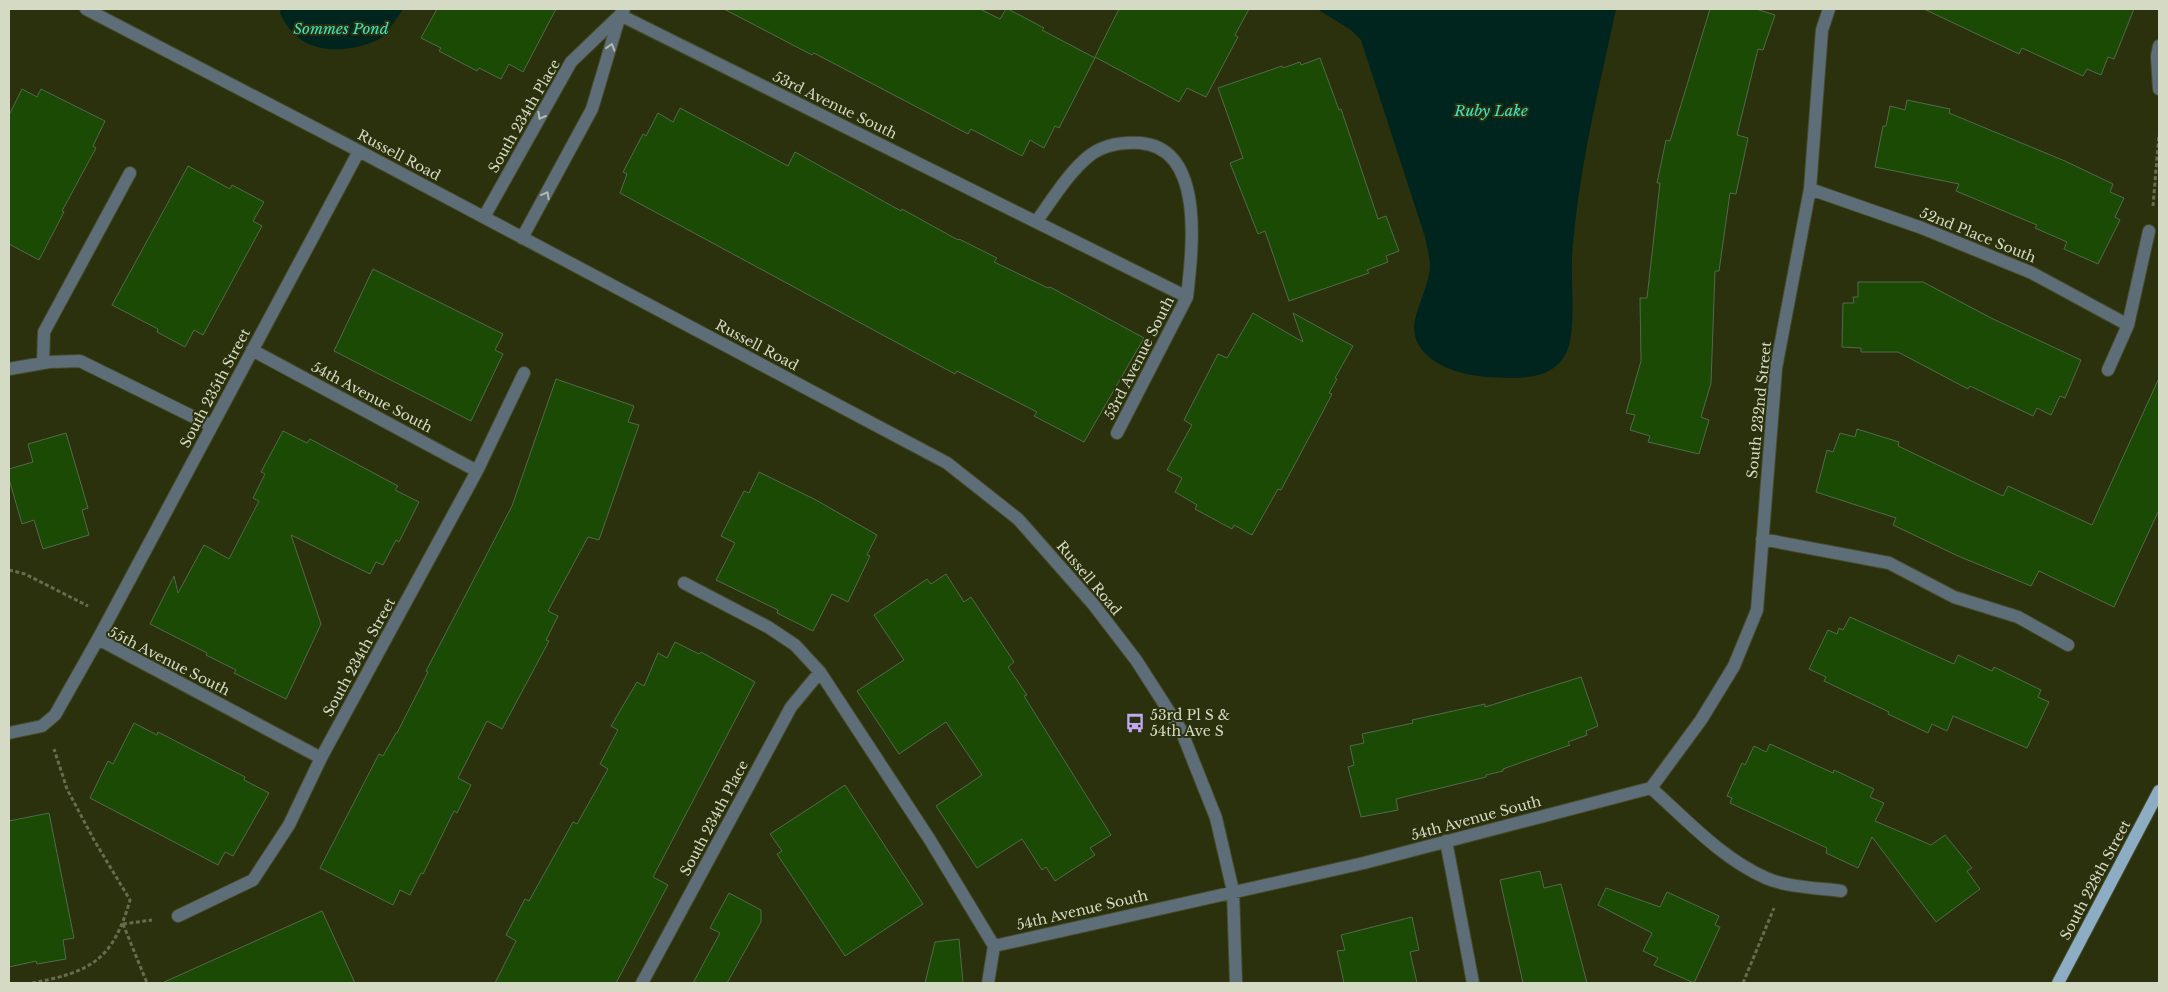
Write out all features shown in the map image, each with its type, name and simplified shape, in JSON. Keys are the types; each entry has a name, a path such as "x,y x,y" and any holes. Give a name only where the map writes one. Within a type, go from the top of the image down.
{"main road":[{"name":"South 228th Street","path":"2058,983 2159,791"}],"street":[{"name":"Russell Road","path":"86,9 359,151 947,463 1018,518 1093,604 1136,660 1181,730 1216,818 1234,891 1236,983"},
{"name":"South 232nd Street","path":"1651,788 1701,720 1734,666 1757,610 1776,368 1810,189 1822,30 1829,9"},
{"name":"South 234th Place","path":"484,217 571,62 622,12"},
{"name":"53rd Avenue South","path":"622,12 1188,297"},
{"path":"522,238 592,110 622,12"},
{"path":"2159,46 2157,56 2159,89"},
{"name":"53rd Avenue South","path":"1036,222 1074,172 1088,157 1099,150 1131,142 1150,144 1169,153 1180,170 1190,200 1193,239 1188,297 1117,433"},
{"name":"South 235th Street","path":"98,639 359,151"},
{"path":"43,363 44,332 130,173"},
{"name":"52nd Place South","path":"1810,189 1922,228 2032,273 2128,325"},
{"path":"2108,370 2128,325 2149,231"},
{"name":"54th Avenue South","path":"252,350 477,471"},
{"path":"9,369 43,363 80,361 212,426"},
{"name":"South 234th Street","path":"178,916 253,880 289,825 321,758 477,471 524,373"},
{"path":"1762,539 1890,563 1954,597 2018,618 2068,645"},
{"path":"684,583 768,627 795,645 820,672 951,872 994,946 988,983"},
{"name":"55th Avenue South","path":"42,726 55,715 98,639 321,758"},
{"name":"South 234th Place","path":"642,983 790,707 820,672"},
{"path":"9,733 42,726"},
{"path":"1651,788 1726,855 1766,878 1841,891"},
{"name":"54th Avenue South","path":"994,946 1364,863 1446,840 1651,788"},
{"path":"1446,840 1473,983"}],"path":[{"path":"2149,231 2159,134"},
{"path":"9,570 25,574 110,616"},
{"path":"32,983 65,977 95,964 108,949 123,924 130,900 94,840 67,789 56,753 42,726"},
{"path":"1743,983 1784,882"},
{"path":"123,924 147,983"}],"water":[{"name":"Sommes Pond","path":"281,9 403,9 388,31 379,39 357,47 332,49 311,45 293,33 280,13"},
{"name":"Ruby Lake","path":"1317,9 1616,9 1578,197 1572,252 1572,320 1570,342 1561,361 1553,369 1543,374 1521,378 1476,376 1441,365 1422,351 1414,329 1416,315 1430,267 1425,237 1361,40 1351,30"}],"building":[{"path":"437,9 556,9 523,72 509,64 501,79 479,68 477,71 439,51 441,48 421,38"},
{"path":"724,9 980,9 1000,19 1006,9 1008,9 1044,28 1042,30 1095,58 1059,128 1055,126 1044,148 1030,140 1022,156 971,129 968,134 814,53 812,55"},
{"path":"1119,9 1249,9 1235,35 1238,37 1206,97 1187,88 1179,102 1095,57"},
{"path":"1710,9 1756,9 1775,15 1763,50 1758,49 1737,135 1748,138 1736,194 1730,193 1719,271 1715,271 1711,383 1701,417 1709,420 1699,454 1648,442 1650,436 1630,430 1635,415 1626,413 1641,361 1640,298 1647,298 1660,183 1657,183 1666,140 1670,141"},
{"path":"1924,9 2134,9 2114,59 2108,57 2101,75 2087,69 2083,76 2022,48 2019,54"},
{"path":"1320,58 1339,110 1341,109 1378,219 1386,216 1399,251 1386,256 1388,262 1367,270 1369,273 1289,301 1265,231 1258,234 1230,163 1243,158 1218,88 1282,66 1283,68 1300,62 1301,65"},
{"path":"22,89 37,97 41,89 105,121 93,146 96,148 62,211 64,212 39,260 9,244 9,115"},
{"path":"1907,100 1950,109 1949,113 2065,161 2113,184 2110,192 2124,198 2115,217 2120,220 2098,264 2064,249 2067,242 2035,228 2037,225 1956,191 1959,184 1875,167 1883,126 1886,126 1890,106 1905,110"},
{"path":"680,108 788,166 795,152 901,211 902,209 958,240 997,258 994,262 1048,288 1050,287 1144,338 1084,442 1034,416 1037,412 957,371 955,374 620,193 627,174 623,172 643,134 646,136 658,113 673,122"},
{"path":"188,166 230,189 232,185 264,202 253,221 262,226 203,335 194,330 185,347 157,332 158,329 112,305"},
{"path":"373,269 503,334 495,350 503,354 471,421 334,351"},
{"path":"1858,282 1923,282 1993,319 2081,360 2065,398 2060,396 2051,415 2037,408 2033,416 1970,386 1968,389 1898,352 1861,352 1861,348 1842,347 1843,303 1854,303 1853,297 1858,297"},
{"path":"1253,313 1303,342 1293,313 1353,346 1335,378 1337,379 1329,393 1332,394 1281,490 1278,489 1252,535 1234,525 1232,529 1195,509 1197,505 1175,492 1182,478 1167,470 1192,425 1184,420 1218,354 1227,358"},
{"path":"2159,378 2159,510 2114,607 2039,571 2031,586 1958,556 1893,525 1896,518 1816,492 1827,450 1833,452 1840,433 1855,437 1857,429 1899,442 1898,446 2003,496 2008,486 2092,525"},
{"path":"556,379 634,406 628,422 639,425 599,540 588,537 548,611 558,616 546,640 549,641 502,729 487,721 458,778 471,785 457,813 454,811 423,874 421,873 410,895 400,890 393,905 320,868 379,754 383,756 397,733 428,672 426,671 512,506"},
{"path":"283,431 307,443 310,439 398,486 395,490 419,502 399,542 396,540 383,565 376,562 370,574 291,535 321,624 286,699 234,673 236,670 206,655 207,653 150,624 174,576 178,593 204,545 229,559 259,501 253,498 265,474 261,472"},
{"path":"66,433 88,508 82,510 89,535 43,549 34,520 22,524 9,479 9,469 33,462 28,444"},
{"path":"759,472 816,500 877,535 867,555 870,556 848,602 832,594 813,631 777,613 778,610 716,580 735,543 721,536 744,491 749,493"},
{"path":"946,574 964,602 971,597 1014,662 1008,667 1027,695 1024,696 1111,835 1090,848 1095,855 1055,881 1046,867 1042,870 1022,839 977,868 936,806 982,775 946,722 899,754 857,691 904,660 874,615 927,579 931,584"},
{"path":"1850,617 1954,664 1958,655 1992,671 1994,667 2041,690 2038,697 2049,702 2027,748 1953,716 1947,731 1932,724 1928,733 1824,681 1826,677 1809,669 1828,630 1837,634 1839,628 1843,630"},
{"path":"675,642 699,654 701,652 755,682 653,877 668,885 616,983 495,983 516,941 506,935 525,899 529,901 573,822 577,824 608,769 600,764 618,730 611,726 637,682 644,686 658,653 667,658"},
{"path":"1581,677 1598,726 1586,731 1587,735 1568,742 1570,745 1503,769 1503,771 1486,775 1486,777 1396,799 1398,810 1361,817 1348,767 1354,765 1350,746 1364,743 1362,734 1413,723 1412,720 1485,704 1485,707"},
{"path":"134,723 157,735 158,732 245,777 244,780 269,793 233,856 225,852 218,865 90,798 108,761 113,764"},
{"path":"1770,744 1833,773 1834,770 1874,789 1870,797 1884,803 1875,821 1931,845 1945,835 1972,868 1967,871 1980,889 1936,922 1872,837 1858,868 1826,853 1827,848 1730,803 1732,798 1727,796 1742,763 1745,765 1754,746 1766,752"},
{"path":"845,785 923,904 845,956 777,854 782,851 770,834"},
{"path":"49,813 74,938 63,940 66,959 37,964 36,961 9,967 9,821"},
{"path":"1540,871 1544,888 1561,884 1587,983 1523,983 1500,880"},
{"path":"1606,888 1660,907 1667,892 1719,916 1715,925 1720,927 1694,983 1654,965 1658,958 1643,951 1652,933 1598,905"},
{"path":"729,893 761,910 761,922 727,983 693,983 720,933 710,928"},
{"path":"322,911 355,983 162,983"},
{"path":"1412,917 1419,950 1410,952 1417,983 1344,983 1337,951 1345,950 1341,935"},
{"path":"959,939 963,983 925,983 935,942"}],"place":[{"name":"53rd Pl S & 54th Ave S","path":"1135,723"}]}
